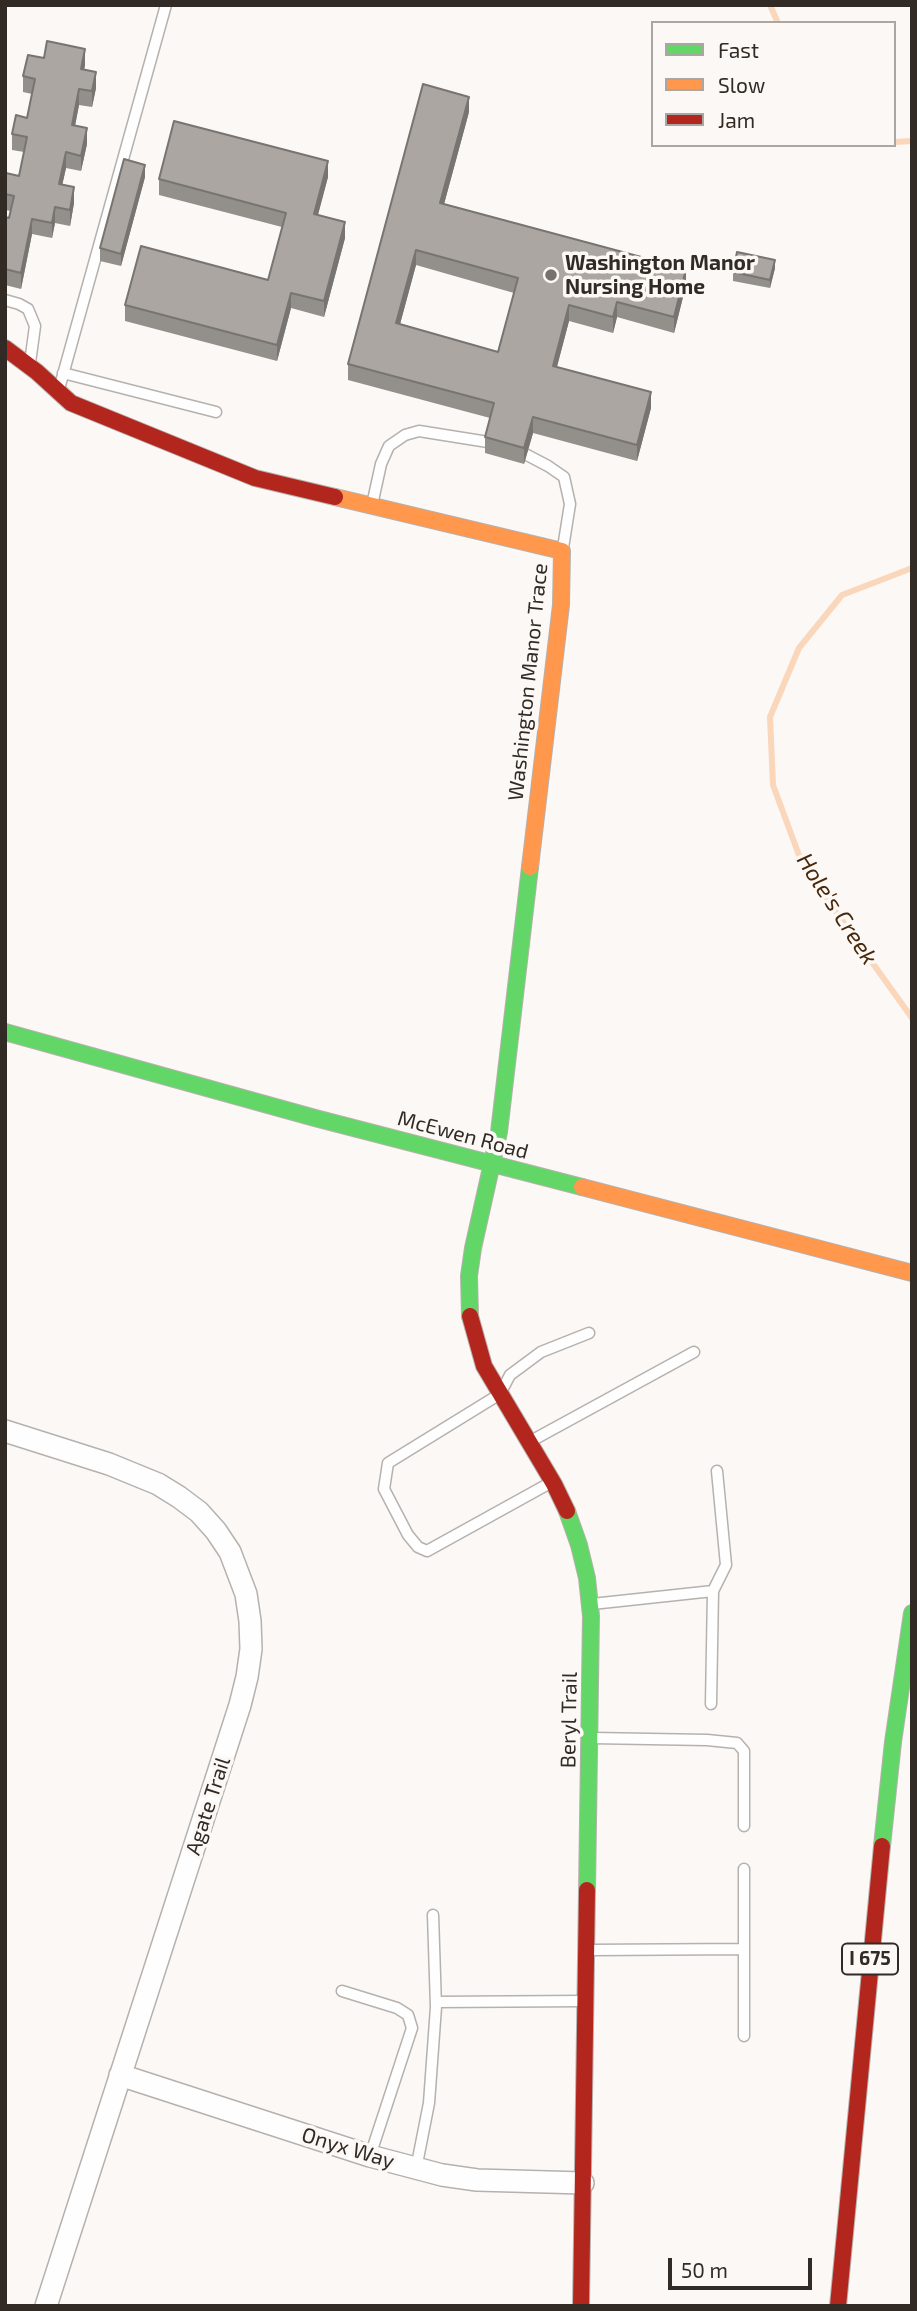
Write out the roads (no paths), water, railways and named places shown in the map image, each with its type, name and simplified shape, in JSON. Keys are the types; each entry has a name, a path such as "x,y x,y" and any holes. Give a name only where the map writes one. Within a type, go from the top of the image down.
{"main road":[{"name":"Washington Manor Trace","path":"5,348 30,366 71,403 255,478 562,551 561,605 499,1132 492,1164"},
{"name":"McEwen Road","path":"5,1032 492,1164 912,1273"},
{"name":"Beryl Trail","path":"492,1164 469,1276 470,1314 476,1341 484,1366 552,1481 568,1514 579,1545 590,1604 581,2306"},
{"name":"I 675","path":"838,2306 876,1901 893,1742 912,1613"}],"street":[{"name":"Agate Trail","path":"5,1431 109,1464 158,1484 179,1497 216,1531 230,1552 246,1594 250,1621 251,1649 240,1705 46,2306"},
{"name":"Onyx Way","path":"120,2074 416,2169 477,2180 583,2183"}],"lane":[{"path":"58,392 166,5"},
{"path":"5,300 28,309 35,326 30,366"},
{"path":"63,373 216,412"},
{"path":"371,506 381,464 389,446 405,435 419,431 488,442"},
{"path":"527,455 564,477 570,505 562,551"},
{"path":"552,1481 427,1551 418,1547 408,1535 384,1489 388,1462 500,1394 510,1376 541,1352 589,1333"},
{"path":"528,1443 694,1352"},
{"path":"711,1704 713,1591 726,1565 718,1471"},
{"path":"590,1604 713,1591"},
{"path":"589,1738 737,1743 744,1751 744,1826"},
{"path":"744,1869 744,2036"},
{"path":"416,2169 429,2103 436,2002 433,1915"},
{"path":"587,1950 744,1949"},
{"path":"342,1991 397,2008 408,2015 412,2028 370,2156"},
{"path":"436,2002 586,2001"}],"waterway":[{"name":"Hole's Creek","path":"770,5 777,21"},
{"name":"Hole's Creek","path":"896,142 912,141"},
{"name":"Hole's Creek","path":"912,568 842,595 799,648 770,717 773,785 803,866 912,1018"}],"place":[{"name":"Washington Manor Nursing Home","path":"551,275"}]}
